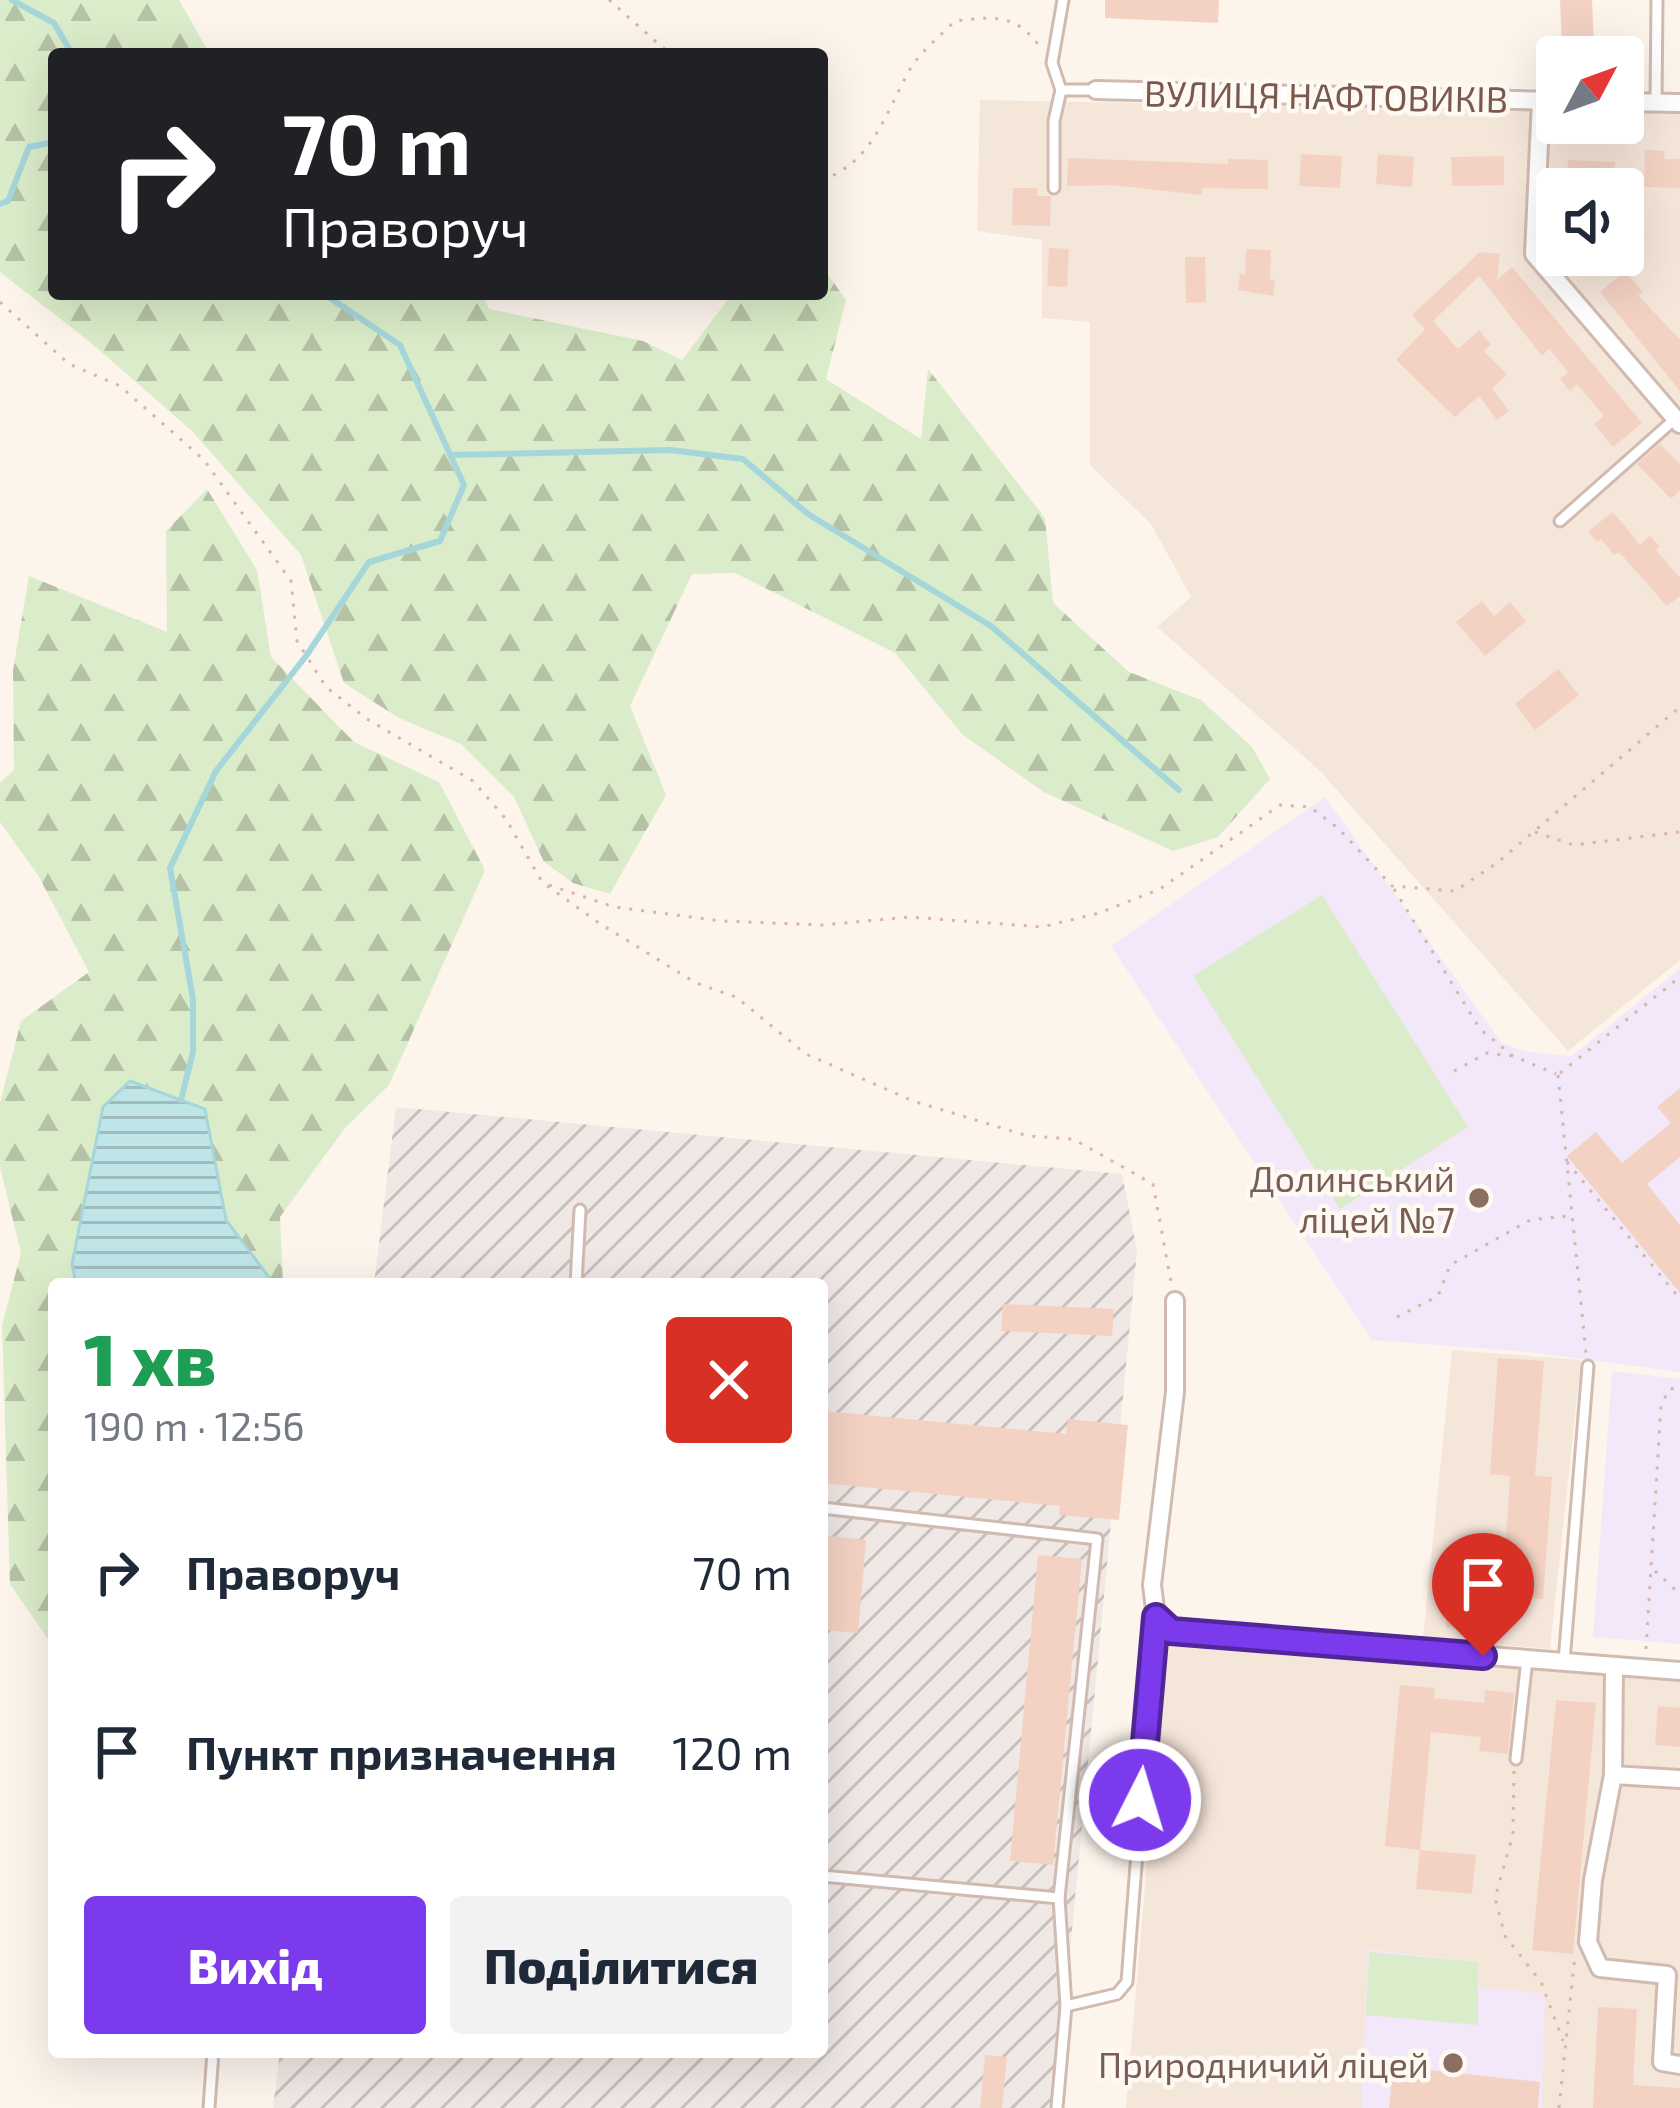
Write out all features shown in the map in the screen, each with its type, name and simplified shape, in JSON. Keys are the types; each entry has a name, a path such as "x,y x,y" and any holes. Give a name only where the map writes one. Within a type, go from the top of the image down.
{"street":[{"name":"ВУЛИЦЯ НАФТОВИКІВ","path":"1096,90 1536,101"},
{"path":"1644,102 1680,103"},
{"path":"1545,144 1534,254 1678,421"},
{"path":"1174,1301 1175,1391 1152,1585 1156,1617 1171,1631 1680,1671"},
{"path":"1614,1666 1613,1775 1593,1880 1588,1942 1600,1968 1667,1975 1662,2062 1680,2065"},
{"path":"1613,1775 1680,1779"}],"lane":[{"path":"1054,188 1054,122 1061,90 1052,63 1063,0"},
{"path":"1656,102 1657,0"},
{"path":"1061,90 1096,90"},
{"path":"1560,521 1678,421"},
{"path":"576,1278 580,1210"},
{"path":"1564,1662 1588,1366"},
{"path":"828,1509 1097,1539 1059,1898 1066,2006 1057,2108"},
{"path":"1066,2006 1117,1994 1127,1982 1156,1617"},
{"path":"1516,1759 1527,1659"},
{"path":"828,1877 1059,1898"},
{"path":"209,2108 213,2058"}],"path":[{"path":"609,0 663,48"},
{"path":"828,176 867,152 910,69 955,21 1002,16 1033,37 1052,63"},
{"path":"0,302 69,364 120,386 204,460 291,581 297,641 326,687 367,719 473,781 506,819 542,882 696,983 736,997 806,1054 914,1101 1028,1136 1073,1139 1153,1184 1174,1301"},
{"path":"1392,886 1455,891 1533,832 1680,707"},
{"path":"542,882 614,907 722,920 822,925 910,917 1042,927 1100,913 1160,889 1280,805 1310,807 1339,829 1392,886 1480,1029 1513,1056"},
{"path":"1533,832 1574,845 1680,832"},
{"path":"1558,1075 1680,976"},
{"path":"1454,1070 1487,1053 1513,1056 1558,1075"},
{"path":"1558,1075 1588,1366"},
{"path":"1565,1161 1680,1299"},
{"path":"1397,1317 1438,1296 1450,1265 1480,1247 1530,1220 1570,1216"},
{"path":"1644,1669 1661,1406 1669,1389 1680,1387"},
{"path":"1653,1570 1680,1594"},
{"path":"1516,1759 1513,1834 1495,1898 1505,1936 1541,1982 1564,2042 1559,2108"}],"shaded area":[{"path":"980,100 1536,111 1536,144 1644,144 1644,112 1680,113 1680,960 1568,1051 1320,771 1157,627 1191,597 1151,524 1090,465 1090,322 1042,318 1042,240 977,231"},
{"name":"Долинський ліцей №7","path":"1325,797 1502,1043 1527,1052 1572,1056 1680,968 1680,1372 1529,1352 1372,1340 1111,946"},
{"path":"396,1107 1122,1174 1137,1251 1055,2108 273,2108 279,2058 828,2058 828,1278 375,1278"},
{"path":"1452,1350 1581,1360 1550,1649 1423,1638"},
{"path":"1612,1371 1680,1379 1680,1644 1593,1637"},
{"path":"1166,1640 1680,1681 1680,2108 1126,2108"},
{"name":"Природничий ліцей","path":"1368,1949 1478,1962 1479,1988 1545,1993 1542,2108 1361,2108"}],"green space":[{"path":"0,0 179,0 207,48 48,48 48,300 485,300 489,309 643,341 682,360 727,300 828,300 828,274 846,300 826,379 921,439 928,369 1045,518 1053,603 1129,672 1201,700 1252,747 1270,779 1218,837 1173,851 1044,792 963,735 895,653 735,573 692,574 630,706 666,795 610,894 573,883 544,862 514,797 461,744 399,718 344,683 301,555 192,431 0,272"},
{"path":"207,489 257,570 271,657 354,742 439,782 485,870 389,1085 345,1128 280,1217 283,1278 48,1278 48,1639 10,1584 2,1325 21,1253 0,1167 0,1103 21,1021 89,972 38,875 0,822 0,783 14,770 13,670 29,576 167,632 166,531"},
{"path":"1322,895 1468,1127 1340,1209 1193,976"},
{"path":"1369,1952 1478,1962 1478,2025 1366,2015"}],"water":[{"path":"130,1081 205,1109 226,1220 270,1278 75,1278 72,1264 103,1107"}],"building":[{"path":"1105,0 1219,0 1218,23 1105,18"},
{"path":"1560,0 1592,0 1594,36 1562,36"},
{"path":"1645,150 1665,151 1664,159 1680,159 1680,188 1644,187"},
{"path":"1301,154 1342,156 1340,188 1299,186"},
{"path":"1378,154 1414,157 1412,187 1376,184"},
{"path":"1504,156 1504,185 1452,186 1451,157"},
{"path":"1068,158 1228,164 1228,159 1268,160 1268,189 1202,188 1202,195 1112,185 1067,186"},
{"path":"1568,160 1615,162 1615,168 1568,168"},
{"path":"1013,188 1037,188 1037,196 1051,196 1050,226 1012,225"},
{"path":"1049,248 1069,249 1067,287 1047,286"},
{"path":"1246,249 1271,250 1273,296 1238,290 1240,274 1245,275"},
{"path":"1480,252 1500,254 1497,280 1512,267 1642,423 1613,447 1594,424 1604,416 1577,384 1570,391 1560,379 1568,372 1549,349 1542,356 1479,276 1433,321 1458,349 1479,330 1491,345 1484,351 1507,375 1492,388 1509,411 1497,420 1479,396 1455,417 1396,360 1430,324 1425,329 1412,315"},
{"path":"1185,257 1205,257 1206,302 1186,303"},
{"path":"1619,276 1629,276 1643,292 1638,295 1680,340 1680,391 1600,292"},
{"path":"1660,444 1680,464 1680,490 1671,499 1637,464"},
{"path":"1613,512 1640,545 1650,536 1680,578 1680,596 1667,606 1619,552 1614,555 1588,531"},
{"path":"1482,601 1494,616 1510,602 1526,621 1485,656 1456,622"},
{"path":"1558,669 1579,695 1535,730 1515,704"},
{"path":"1680,1088 1680,1157 1647,1184 1680,1225 1680,1293 1567,1156 1596,1132 1622,1163 1671,1123 1657,1107"},
{"path":"1003,1304 1114,1309 1112,1336 1001,1331"},
{"path":"1498,1358 1544,1361 1535,1476 1552,1477 1543,1599 1502,1596 1510,1476 1490,1474"},
{"path":"828,1411 1066,1434 1068,1419 1128,1425 1119,1520 1059,1515 1060,1506 828,1484"},
{"path":"828,1536 866,1540 858,1633 828,1630"},
{"path":"1038,1555 1082,1559 1053,1865 1010,1861"},
{"path":"1449,1592 1502,1596 1500,1631 1446,1627"},
{"path":"1400,1685 1435,1688 1434,1698 1484,1703 1485,1690 1514,1693 1508,1754 1479,1751 1481,1737 1431,1732 1420,1850 1385,1846"},
{"path":"1556,1700 1596,1703 1573,1954 1532,1950"},
{"path":"1658,1706 1680,1708 1680,1747 1655,1745"},
{"path":"1420,1850 1476,1855 1472,1894 1416,1889"},
{"path":"1598,2007 1637,2009 1633,2085 1680,2088 1680,2108 1593,2108"},
{"path":"985,2055 1007,2057 1002,2108 980,2108"},
{"path":"1393,2066 1540,2082 1538,2108 1389,2108"}],"waterway":[{"path":"12,0 54,23 69,48"},
{"path":"0,204 8,201 29,147 48,143"},
{"path":"181,1100 193,1052 193,999 170,868 216,771 306,656 369,562 440,541 464,485 400,345 333,300"},
{"path":"450,455 670,450 743,459 808,514 991,626 1179,790"}],"place":[{"name":"Долинський ліцей №7","path":"1479,1198"},
{"name":"Природничий ліцей","path":"1453,2063"}],"route":[{"path":"1140,1800 1156,1617 1171,1631 1483,1656"}]}
